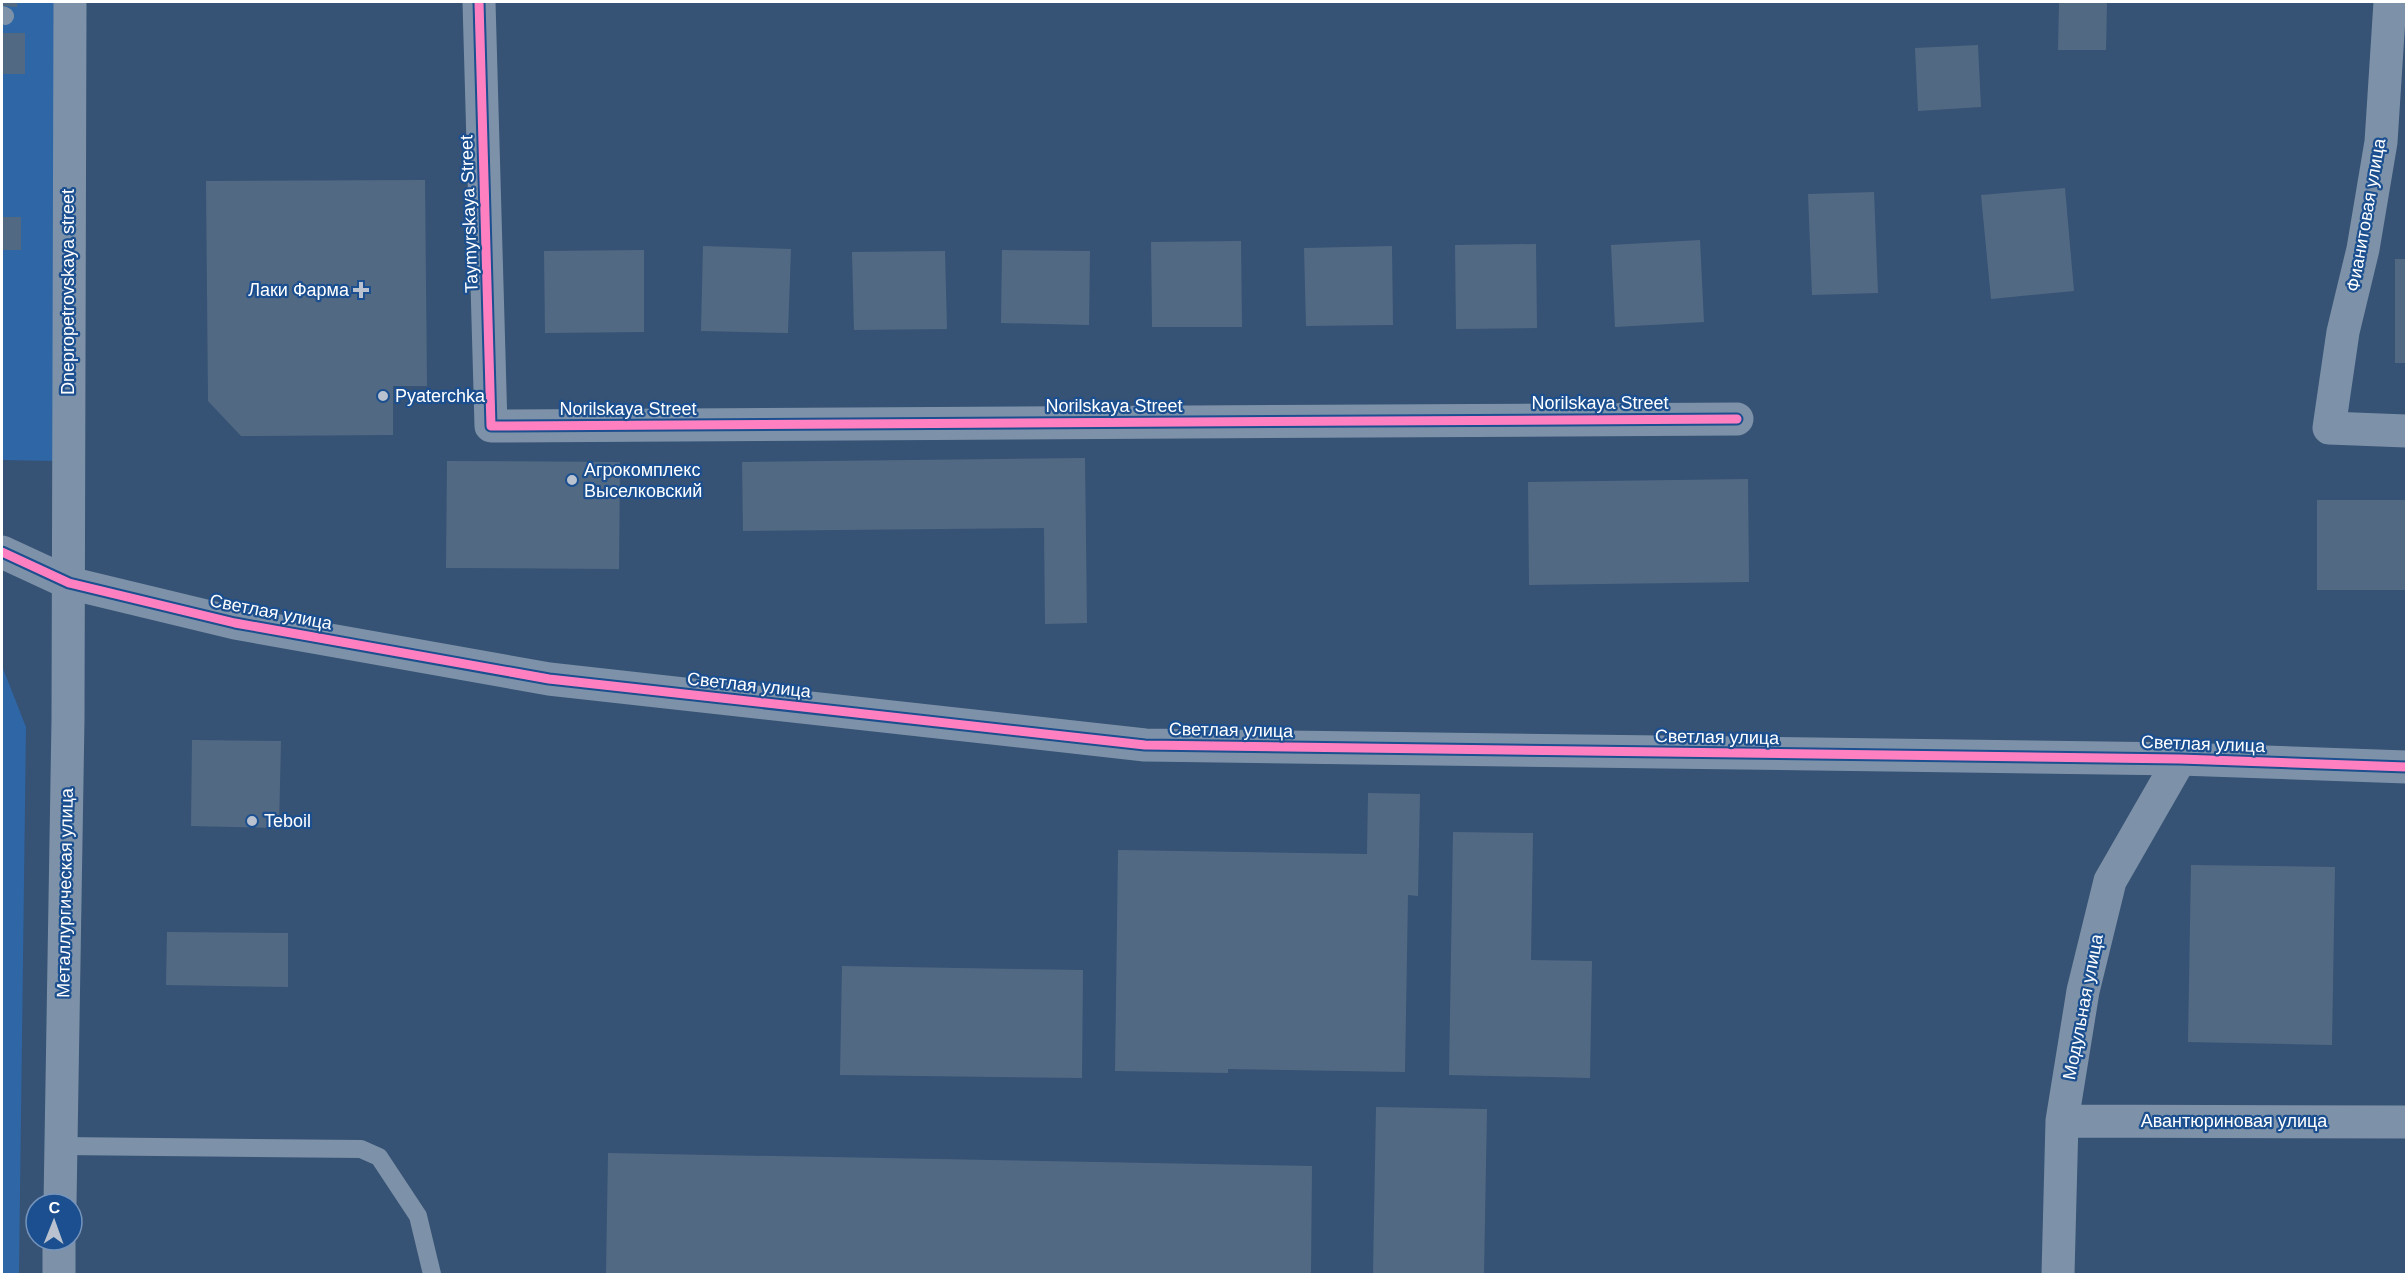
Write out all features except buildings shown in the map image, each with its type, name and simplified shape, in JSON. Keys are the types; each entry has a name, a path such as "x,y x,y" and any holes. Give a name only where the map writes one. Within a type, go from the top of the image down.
{"street":[{"name":"Dnepropetrovskaya street","path":"69,583 67,435 70,2"},
{"name":"Taymyrskaya Street","path":"479,2 491,426"},
{"name":"Фианитовая улица","path":"2390,2 2381,142 2364,249 2343,332 2329,428 2406,430"},
{"name":"Norilskaya Street","path":"491,426 1737,419"},
{"name":"Светлая улица","path":"2,552 69,583 235,623 549,679 1145,745 2180,759 2406,767"},
{"name":"Металлургическая улица","path":"60,1192 69,583"},
{"name":"Модульная улица","path":"2058,1275 2062,1121 2083,991 2110,881 2180,759"},
{"name":"Авантюриновая улица","path":"2062,1121 2406,1122"},
{"path":"59,1252 59,1275"}],"lane":[{"path":"61,1146 361,1149 379,1157 418,1216 432,1275"}],"shaded area":[{"path":"2,2 57,2 58,461 2,460"},
{"path":"2,666 26,727 19,1274 2,1274"}],"cycle path":[{"path":"479,2 491,426 1737,419"},
{"path":"2,552 69,583 235,623 549,679 1145,745 2180,759 2406,767"}],"place":[{"name":"Лаки Фарма","path":"361,290"},
{"name":"Pyaterchka","path":"383,396"},
{"name":"Агрокомплекс Выселковский","path":"572,480"},
{"name":"Teboil","path":"252,821"}]}
